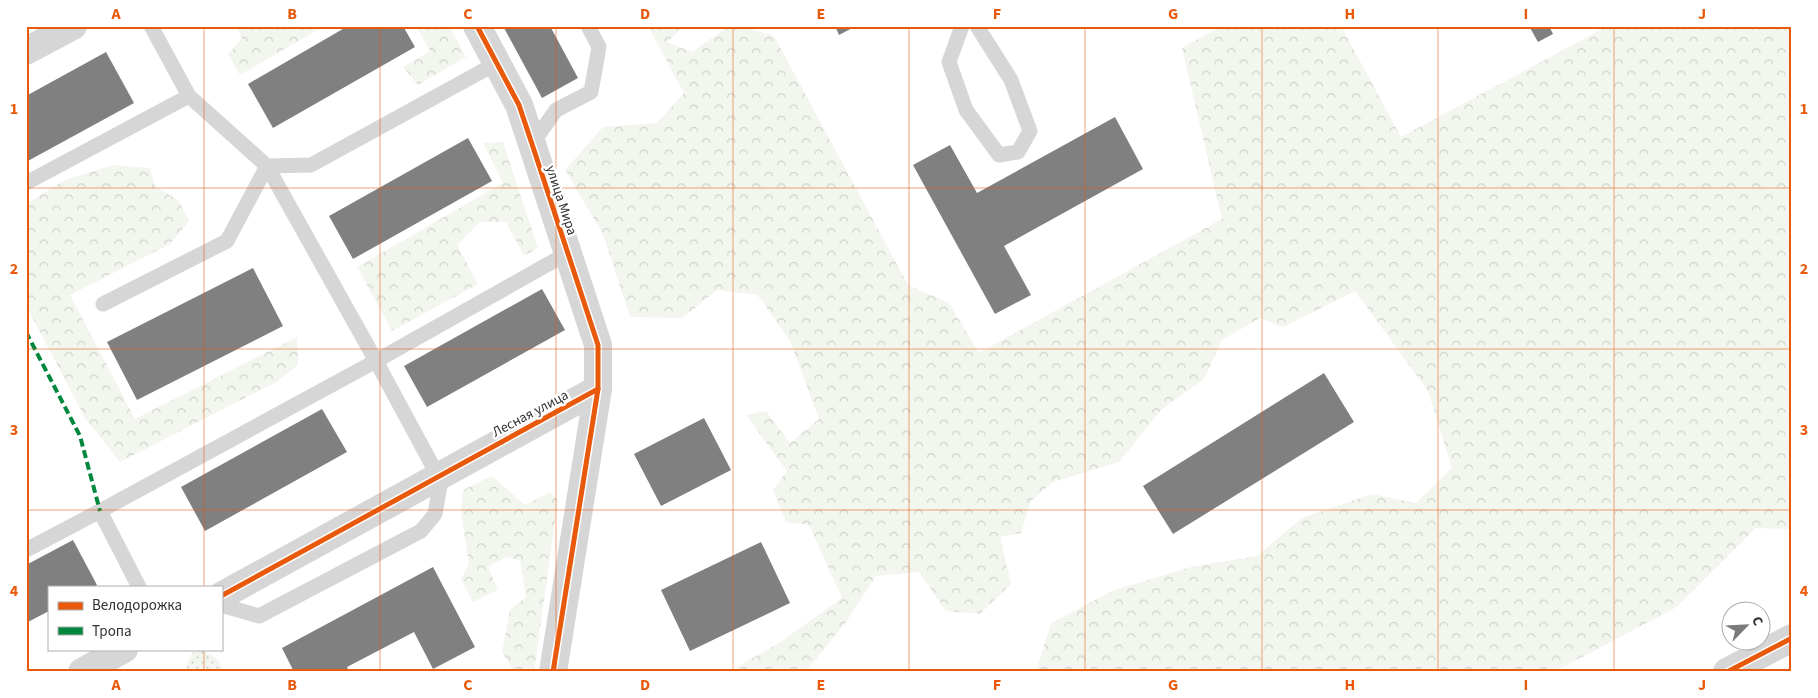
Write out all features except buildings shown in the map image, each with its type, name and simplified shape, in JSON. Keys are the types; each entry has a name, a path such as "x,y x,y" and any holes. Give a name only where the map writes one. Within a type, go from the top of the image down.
{"street":[{"path":"26,51 73,26"},
{"name":"улица Мира","path":"477,26 519,105 598,345 598,389"},
{"path":"553,672 598,389"},
{"name":"Лесная улица","path":"222,595 598,389"},
{"path":"1727,672 1792,638"},
{"path":"82,672 122,650"}],"lane":[{"path":"151,26 189,96 267,166 376,361 438,476 440,486 436,514 421,531 258,616 222,605"},
{"path":"532,144 556,110 591,92 599,47 588,26"},
{"path":"962,26 949,62 966,110 999,155 1018,152 1030,131 1011,80 977,26"},
{"path":"267,166 311,165 497,63"},
{"path":"26,183 189,96"},
{"path":"103,304 227,241 267,166"},
{"path":"26,550 376,361 568,253"},
{"path":"100,511 138,586"}],"green space":[{"path":"236,26 324,26 240,75 228,54 242,39"},
{"path":"416,26 449,26 466,57 418,85 403,67 430,51"},
{"path":"648,26 684,26 667,42 692,52 729,26 740,26 774,36 908,285 949,303 979,353 1222,219 1182,48 1222,26 1341,26 1401,137 1608,26 1792,26 1792,529 1756,528 1677,607 1554,672 1036,672 1051,623 1114,590 1191,567 1257,556 1302,518 1372,494 1416,503 1452,468 1428,391 1355,291 1283,327 1260,318 1222,340 1204,379 1161,410 1119,462 1053,482 1031,501 1021,533 1000,537 1011,584 980,614 946,611 919,572 876,576 846,622 804,672 728,672 779,643 842,598 809,525 786,522 773,490 787,471 746,415 766,411 790,443 819,419 790,341 758,295 717,290 682,318 630,317 603,234 565,170 603,127 657,123 684,93"},
{"path":"503,142 538,248 524,256 506,222 480,222 457,245 478,284 392,331 357,267 503,183 483,143"},
{"path":"113,165 150,168 155,186 179,201 189,221 170,244 70,295 135,419 297,337 298,365 276,382 120,462 85,418 26,305 26,204 65,180"},
{"path":"492,476 525,505 550,492 558,500 534,672 514,672 502,652 510,610 526,597 520,560 506,557 488,567 498,590 473,602 461,579 469,564 461,512 463,490"},
{"path":"203,650 218,660 224,672 189,672 186,666 192,653"}],"marked path":[{"path":"26,332 80,436 100,511"}],"cycle path":[{"path":"477,26 519,105 598,345 598,389 553,672"},
{"path":"222,595 598,389"},
{"path":"1727,672 1792,638"}]}
